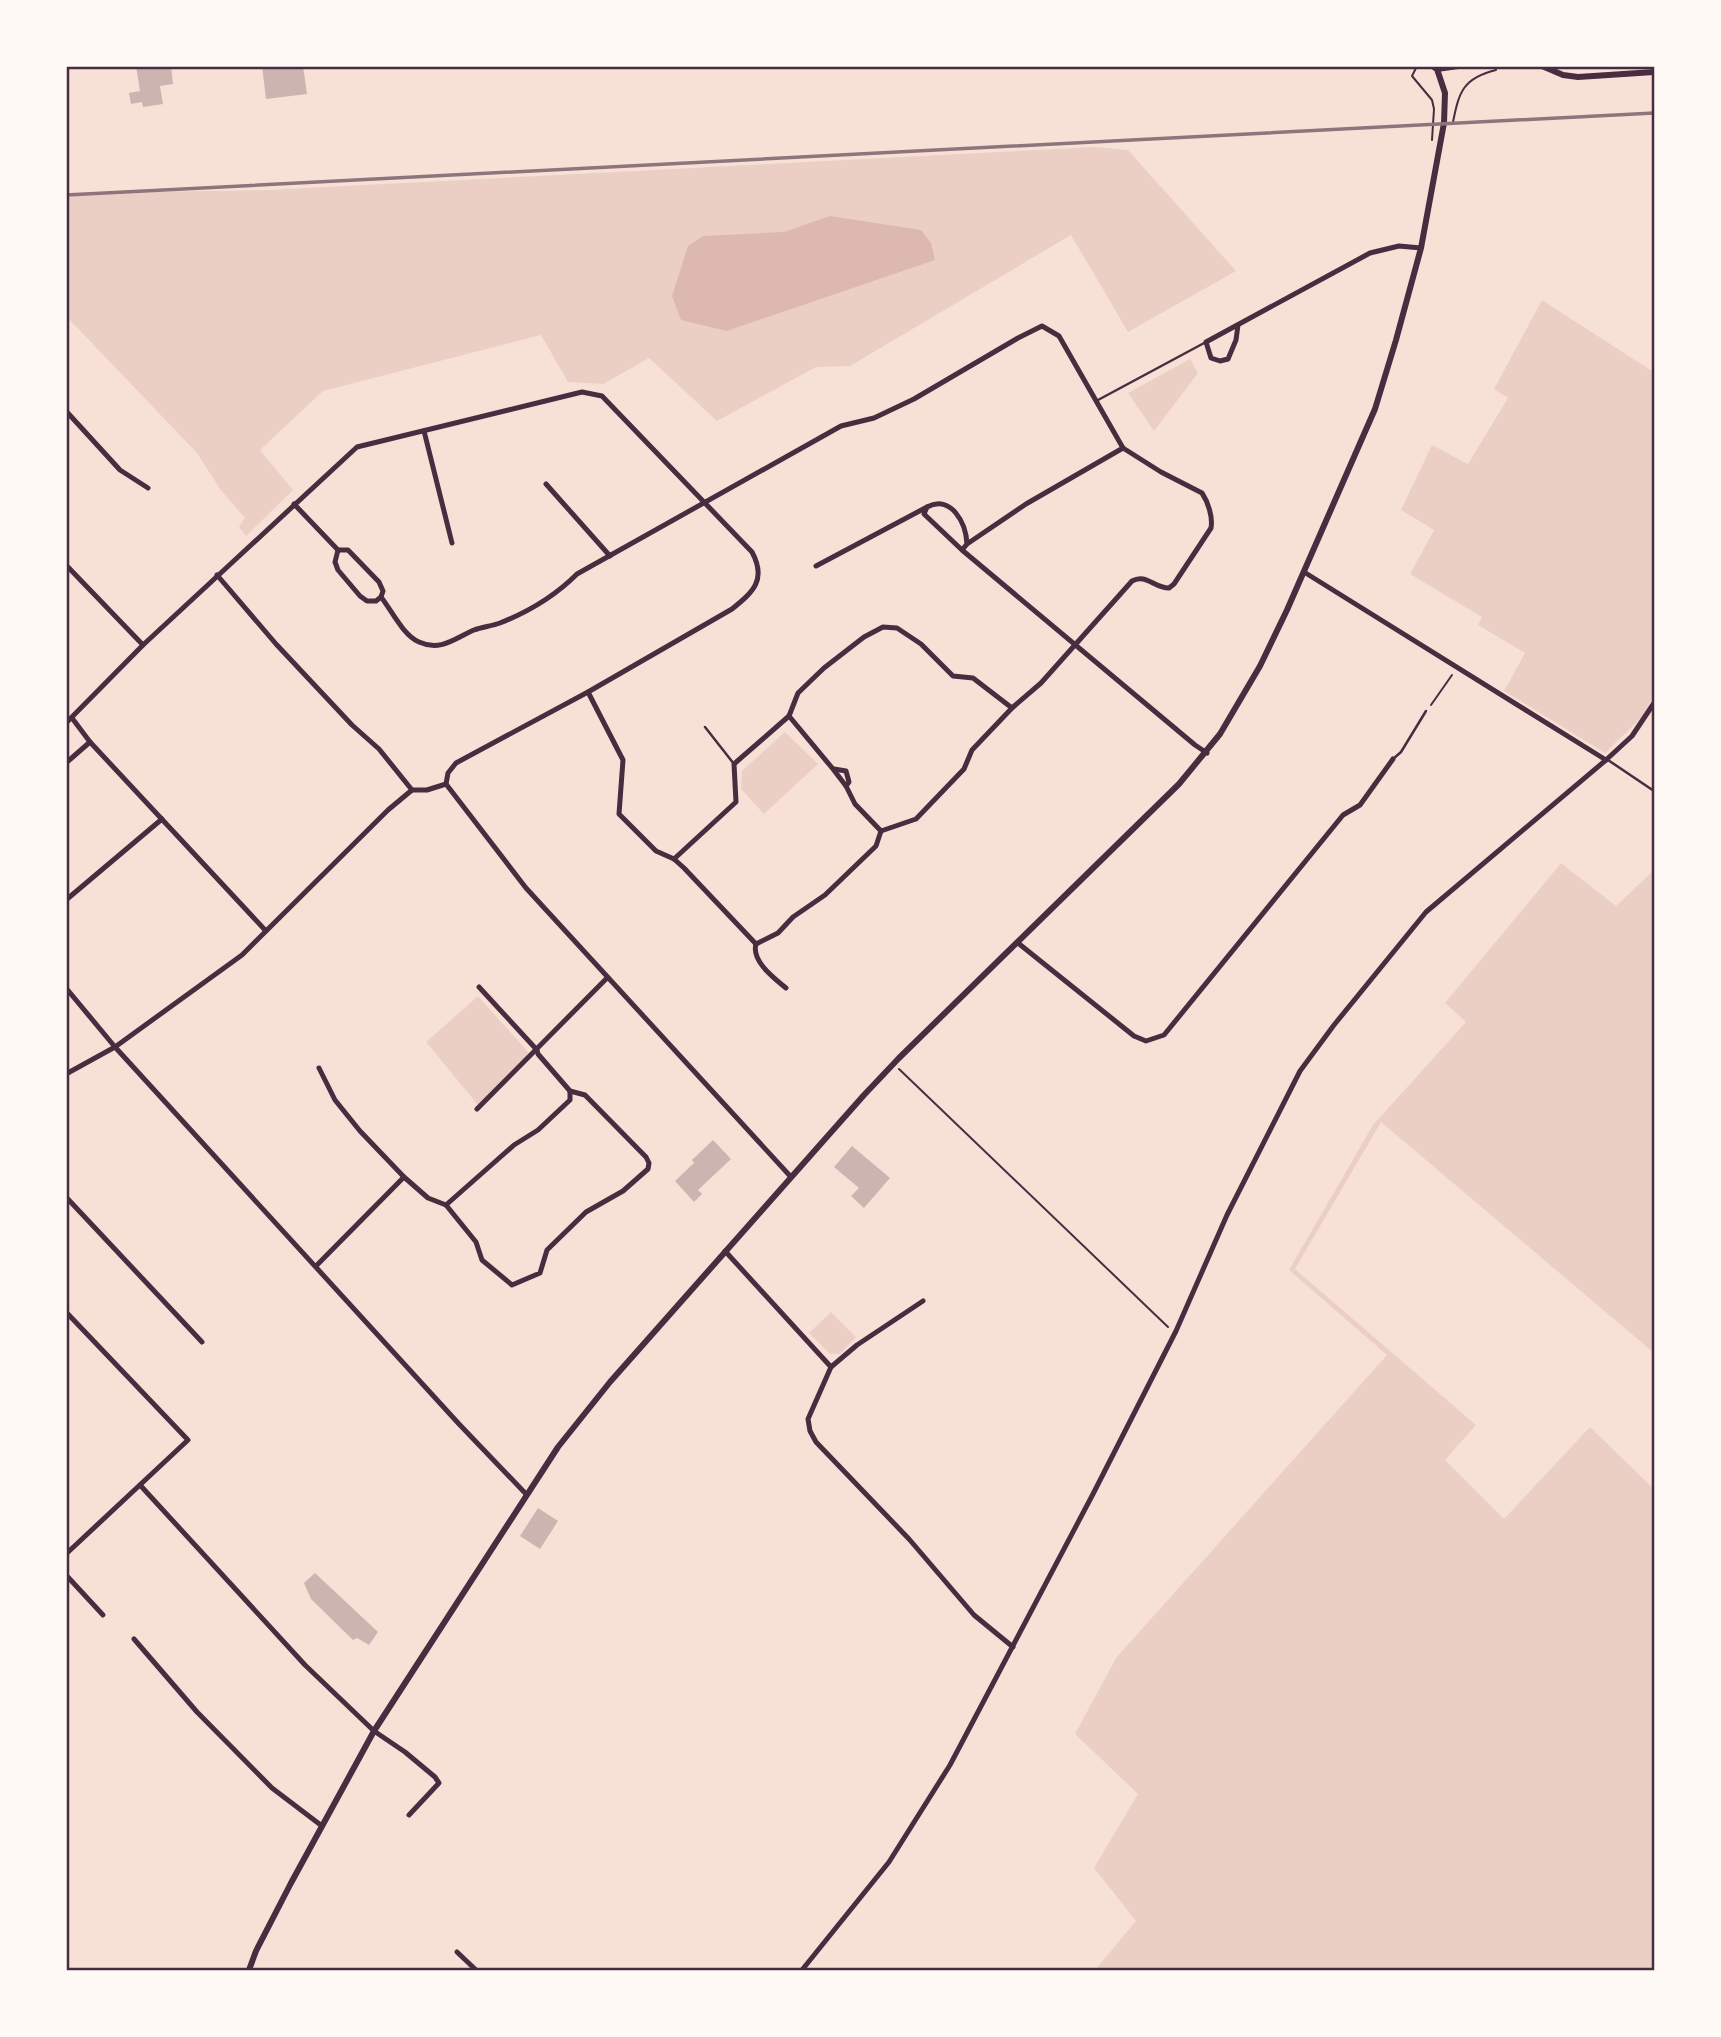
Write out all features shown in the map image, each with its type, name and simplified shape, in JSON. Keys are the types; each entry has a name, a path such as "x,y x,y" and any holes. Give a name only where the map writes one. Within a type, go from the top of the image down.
{"street":[{"path":"249,1970 285,1894 374,1731 558,1447 610,1381 894,1063 1150,814 1207,753 1231,717 1260,666 1304,572 1375,409 1421,248 1444,124 1445,93 1434,68 1458,66"},
{"path":"1542,66 1563,75 1578,77 1654,72"},
{"path":"1238,325 1236,340 1228,359 1220,361 1211,358 1206,342 1370,253 1399,246 1421,248"},
{"path":"381,597 417,642 434,647 455,642 476,629 517,616 563,588 577,574 841,426 874,418 914,399 1042,326 1059,337 1123,448 1202,493 1206,498 1211,528 1169,588 1138,577 1132,581 1041,683 1012,708 972,750 964,769 916,819 881,831"},
{"path":"66,723 142,645 357,447 582,391 602,396 752,552 759,564 759,575 751,593 732,609 588,692 456,763 448,773 446,784 526,888 791,1177"},
{"path":"66,411 120,470 148,488"},
{"path":"424,431 452,543"},
{"path":"962,550 1026,504 1123,448"},
{"path":"546,484 610,556"},
{"path":"816,566 936,502 942,502 954,512 967,531 967,544"},
{"path":"294,504 338,550 348,550 358,558 379,582 383,591 381,597 376,601 367,601 360,596 338,570 335,562 338,550"},
{"path":"927,506 924,514 962,550 1195,746 1207,753"},
{"path":"66,565 142,645"},
{"path":"1304,572 1606,760"},
{"path":"217,575 276,644 352,725 379,748 412,790"},
{"path":"674,859 736,802 734,764 789,716 798,693 824,668 864,637 883,627 897,628 921,644 953,676 973,678 1012,708"},
{"path":"588,692 623,760 619,814 656,851 674,859 757,944 756,958 786,988"},
{"path":"802,1970 889,1862 931,1798 1013,1647 1174,1333 1227,1215 1300,1071 1426,912 1606,760 1632,736 1654,703"},
{"path":"789,716 846,786 855,804 881,831"},
{"path":"72,718 90,742 266,931"},
{"path":"66,763 90,742"},
{"path":"1018,943 1134,1036 1146,1041 1164,1035 1343,816 1360,805 1394,759"},
{"path":"66,1074 115,1047 242,955 388,810 412,790 427,790 446,784"},
{"path":"66,900 162,819"},
{"path":"757,944 778,933 793,917 825,895 876,846 881,831"},
{"path":"477,1109 607,978"},
{"path":"319,1068 335,1100 360,1131 428,1198 446,1205 476,1242 482,1260 512,1285 540,1273 547,1250 586,1212 623,1191 648,1169 649,1163 585,1095 570,1091 538,1054 537,1049 479,987"},
{"path":"66,988 115,1047 526,1494"},
{"path":"446,1205 514,1145 546,1123 570,1100 570,1091"},
{"path":"316,1266 404,1177"},
{"path":"66,1197 202,1342"},
{"path":"725,1251 831,1367"},
{"path":"923,1301 857,1345 831,1367 808,1419 810,1432 816,1442 909,1539 974,1615 1013,1647"},
{"path":"66,1312 188,1440 66,1554"},
{"path":"140,1485 305,1665 374,1731 405,1752 439,1783 409,1815"},
{"path":"66,1541 73,1548"},
{"path":"66,1575 103,1615"},
{"path":"134,1639 197,1712 272,1788 322,1826"},
{"path":"457,1952 476,1970"}],"lane":[{"path":"1098,401 1206,342"},
{"path":"1394,759 1426,711"},
{"path":"705,727 734,764"},
{"path":"1606,760 1654,791"}],"path":[{"path":"1418,66 1412,76 1426,91 1434,109 1432,147"},
{"path":"1457,98 1466,84 1481,74 1496,70 1495,66"},
{"path":"1426,711 1457,667"},
{"path":"894,1063 1174,1333"}],"shaded area":[{"path":"1095,147 1128,150 1236,271 1128,332 1071,235 850,366 816,367 717,421 649,358 603,384 568,382 541,335 323,391 260,450 293,490 246,536 239,527 245,518 220,489 197,453 67,317 67,193 267,190"},
{"path":"830,216 921,230 931,243 935,260 727,331 681,320 672,296 688,246 703,236 784,232"},
{"path":"1542,300 1652,371 1654,368 1654,696 1641,718 1605,753 1504,691 1525,653 1478,625 1482,617 1410,574 1434,530 1401,510 1432,445 1468,464 1508,398 1494,389"},
{"path":"1190,359 1198,373 1154,431 1128,393"},
{"path":"785,732 818,764 764,814 741,789 742,771"},
{"path":"1561,863 1616,906 1654,870 1654,1353 1381,1122 1295,1269 1476,1425 1445,1460 1504,1519 1590,1427 1654,1489 1654,1970 1095,1970 1136,1921 1094,1868 1138,1794 1075,1734 1116,1658 1387,1355 1289,1270 1373,1125 1466,1022 1445,1003"},
{"path":"478,996 529,1053 500,1087 478,1105 426,1042"},
{"path":"831,1312 856,1337 840,1354 830,1354 809,1333"}],"building":[{"path":"136,66 171,66 173,84 160,86 163,104 143,107 142,102 131,104 129,93 140,91"},
{"path":"262,66 303,66 307,94 266,99"},
{"path":"713,1140 731,1159 698,1190 702,1194 694,1202 675,1181"},
{"path":"852,1146 890,1178 864,1208 851,1196 859,1188 834,1167"},
{"path":"538,1508 558,1521 540,1549 520,1536"},
{"path":"315,1573 378,1632 369,1645 357,1638 353,1640 311,1599 304,1583"}],"railway":[{"path":"66,195 1654,113"}]}
